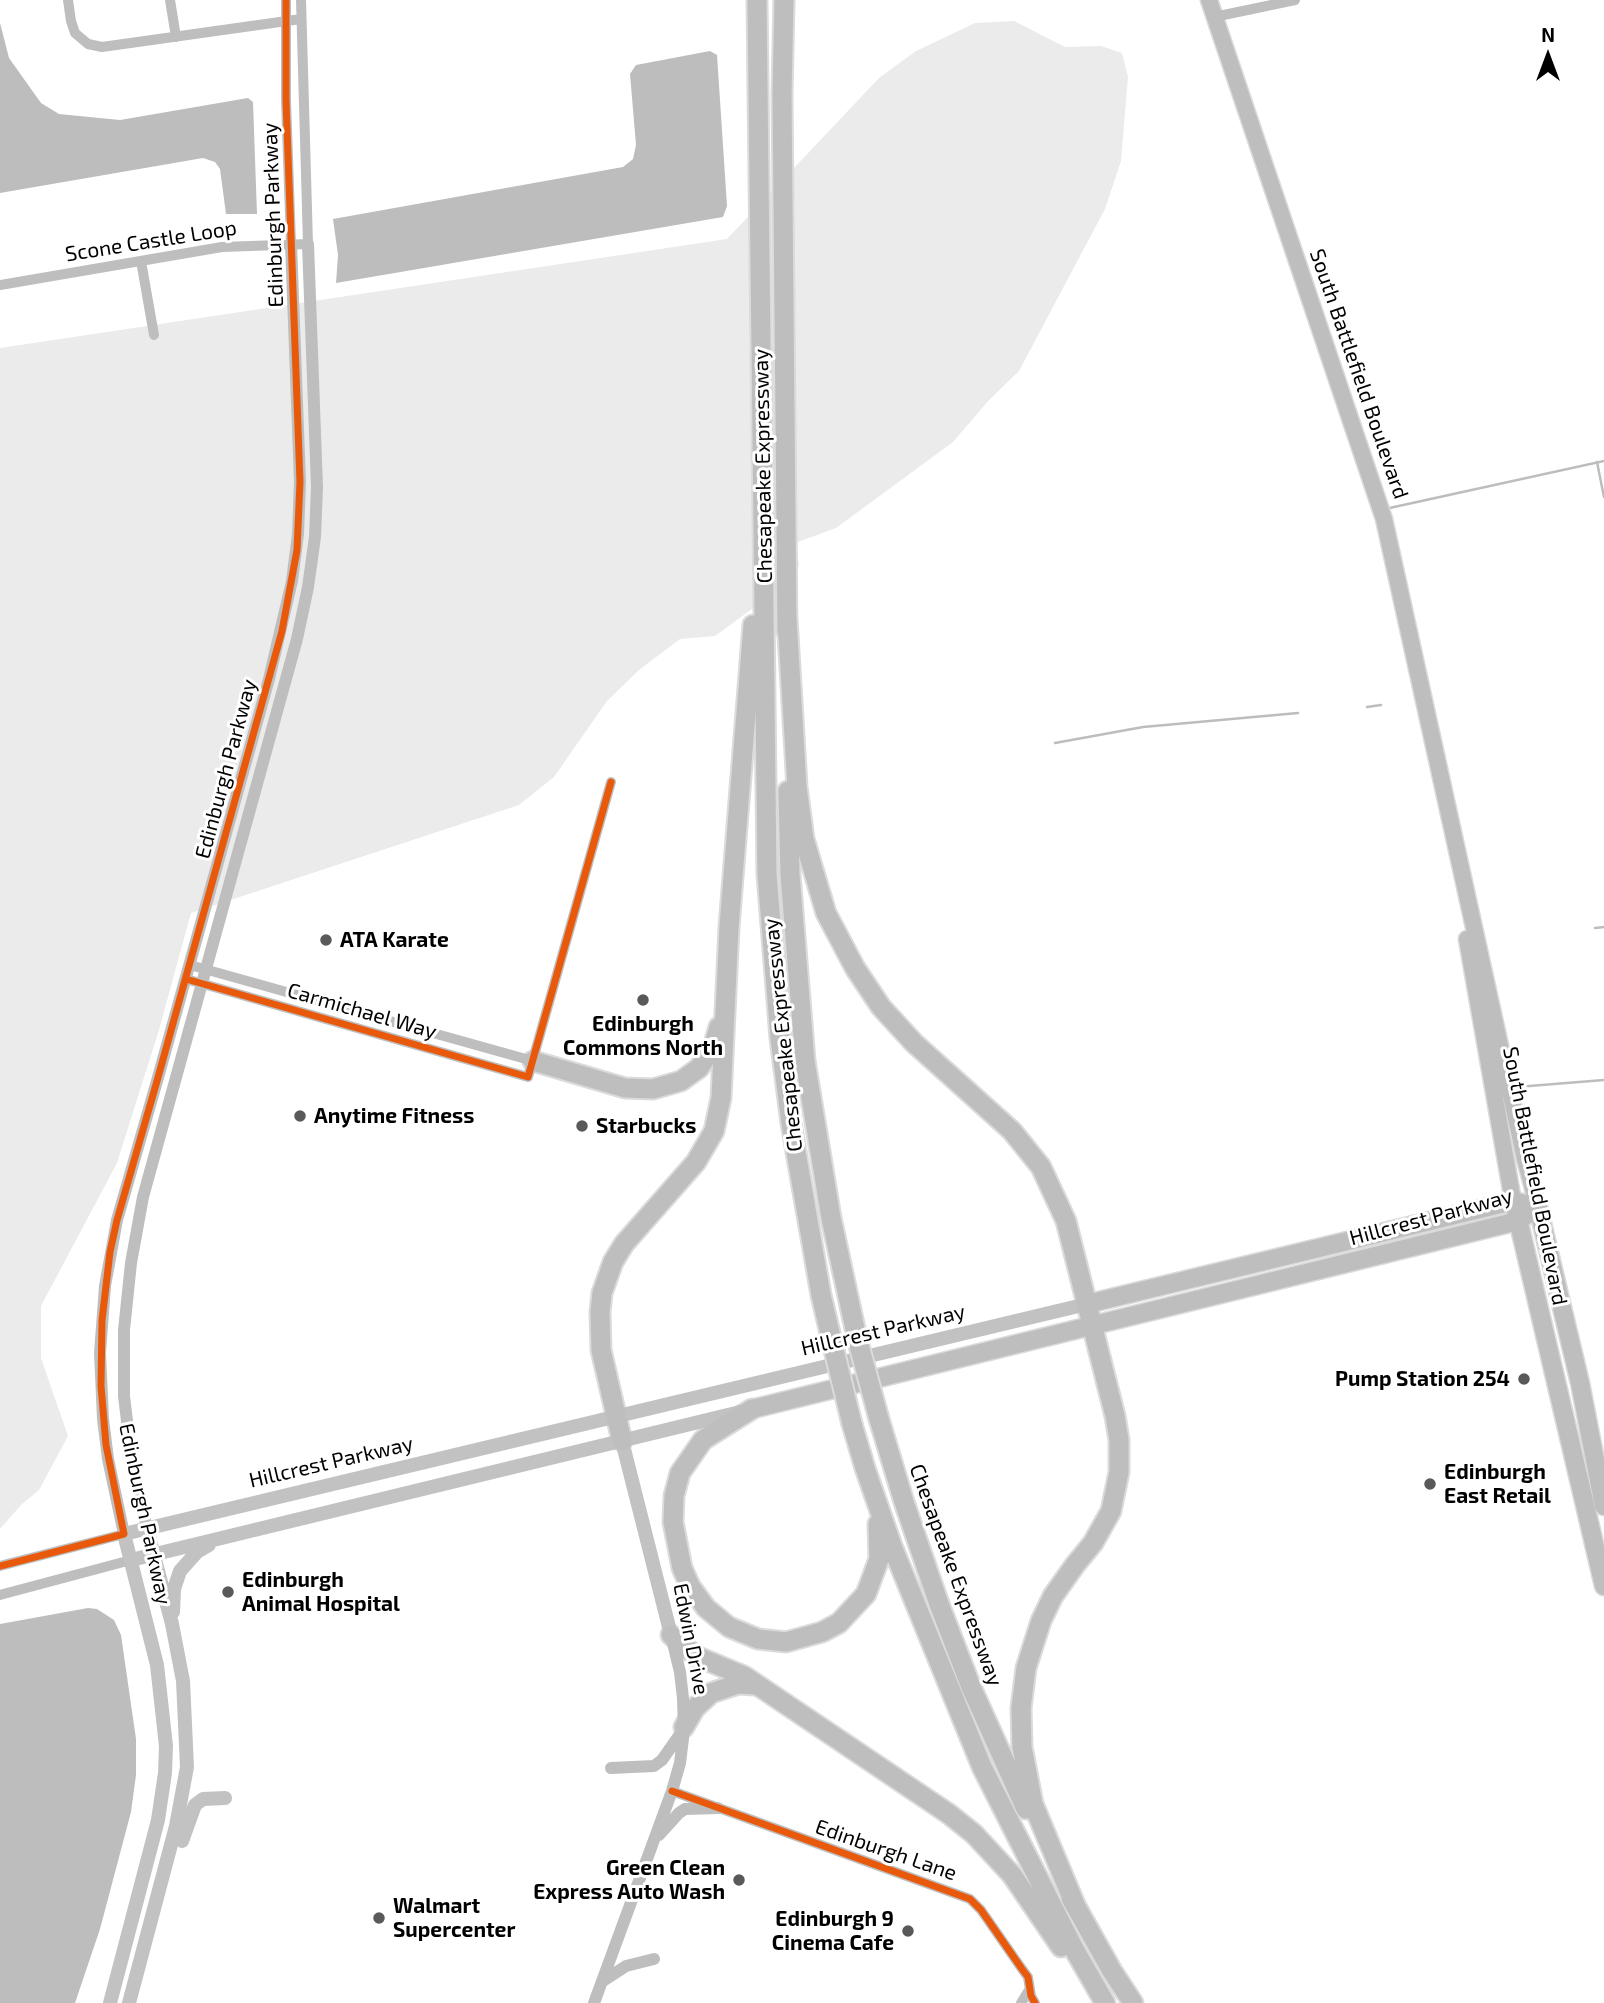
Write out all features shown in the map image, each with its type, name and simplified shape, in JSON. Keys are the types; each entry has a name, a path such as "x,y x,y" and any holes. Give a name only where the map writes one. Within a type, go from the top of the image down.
{"highway":[{"name":"Chesapeake Expressway","path":"757,0 766,832 771,947 791,1123 816,1270 852,1424 892,1546 982,1767 1074,1949 1105,2003"},
{"name":"Chesapeake Expressway","path":"784,0 782,95 787,812 797,976 817,1139 857,1338 908,1515 971,1687 1013,1783 1076,1908 1133,2003"},
{"path":"622,1441 601,1350 600,1312 607,1277 624,1244 696,1162 714,1131 721,1098 762,495"},
{"path":"787,618 797,787 804,839 830,922 855,968 881,1007 914,1043 1012,1130 1041,1167 1066,1220 1119,1440 1118,1486 1107,1520 1093,1543 1067,1575 1041,1621 1026,1668 1021,1708 1022,1747 1033,1804 1076,1908"},
{"path":"531,1069 625,1088 653,1089 681,1081 699,1068 713,1047 725,1010"},
{"name":"Hillcrest Parkway","path":"1087,1304 1513,1201 1538,1207"},
{"name":"South Battlefield Boulevard","path":"1513,1201 1604,1586"},
{"name":"Hillcrest Parkway","path":"752,1409 1518,1221 1538,1207"},
{"name":"South Battlefield Boulevard","path":"1538,1207 1580,1383 1604,1506"},
{"path":"752,1409 703,1440 680,1473 674,1496 673,1522 682,1568 690,1586 706,1608 729,1627 758,1639 786,1642 822,1632 839,1623 855,1607 866,1594 879,1559 878,1518 865,1468"},
{"path":"671,1635 696,1656 744,1676 949,1814 974,1834 1012,1875 1096,2003"},
{"path":"684,1728 695,1708 711,1693 738,1684 748,1683 760,1687"}],"main road":[{"name":"South Battlefield Boulevard","path":"1209,0 1384,519 1525,1159 1538,1207"},
{"name":"South Battlefield Boulevard","path":"1439,771 1513,1201"},
{"name":"Hillcrest Parkway","path":"124,1534 1087,1304"},
{"name":"Hillcrest Parkway","path":"131,1560 752,1409"},
{"name":"Edwin Drive","path":"622,1441 671,1635"},
{"name":"Edinburgh Parkway","path":"130,2003 176,1826 185,1780 187,1734 183,1681 172,1624 146,1529"},
{"name":"Edinburgh Parkway","path":"111,1999 158,1820 166,1746 160,1683 124,1534"},
{"path":"172,1624 174,1589 180,1571 197,1552 237,1534"},
{"path":"166,1746 172,1763 185,1780"},
{"path":"153,1914 168,1885 190,1813 203,1799 225,1798"}],"street":[{"path":"68,0 74,30 88,44 107,47 301,19"},
{"path":"170,0 176,37"},
{"name":"Edinburgh Parkway","path":"124,1534 108,1459 103,1419 100,1353 105,1286 119,1212 278,643 295,565 300,482 286,100 286,0"},
{"name":"Edinburgh Parkway","path":"146,1529 127,1430 123,1363 125,1313 139,1213 297,639 311,570 317,487 301,0"},
{"path":"1214,17 1295,0"},
{"name":"Scone Castle Loop","path":"0,285 222,247 308,244"},
{"path":"141,261 154,335"},
{"path":"531,1069 611,782"},
{"name":"Carmichael Way","path":"190,965 531,1069"},
{"name":"Carmichael Way","path":"186,979 531,1069"},
{"name":"Hillcrest Parkway","path":"0,1566 124,1534"},
{"name":"Hillcrest Parkway","path":"0,1595 131,1560"},
{"name":"Edwin Drive","path":"594,2003 673,1791 680,1763 684,1728 682,1681 671,1635"},
{"path":"611,1768 654,1766 684,1728"},
{"name":"Edinburgh Lane","path":"673,1791 970,1899 981,1910 1028,1977 1029,1990 1035,2003"},
{"path":"655,1840 685,1809 718,1808"},
{"path":"602,1981 626,1966 654,1959"},
{"path":"1021,2003 1029,1990"},
{"path":"111,1999 130,2003"}],"shaded area":[{"path":"1014,21 1065,47 1101,46 1122,53 1128,77 1121,161 1105,209 1019,371 989,400 953,442 836,528 795,543 799,565 763,601 715,636 680,639 639,670 607,701 554,777 519,805 191,913 159,1030 117,1163 41,1306 41,1358 68,1436 39,1490 21,1505 0,1529 0,348 727,239 879,78 916,51 975,23"},
{"path":"0,23 9,58 41,103 59,114 120,120 248,98 253,102 257,214 226,214 220,169 215,162 203,158 0,193"},
{"path":"710,51 717,55 727,206 723,217 336,283 338,255 333,219 623,167 633,159 636,145 630,74 636,65"},
{"path":"88,1608 97,1609 114,1620 121,1635 136,1739 136,1775 131,1812 100,1929 75,2003 0,2003 0,1624"}],"waterway":[{"path":"1385,509 1604,461"},
{"path":"1597,462 1604,497"},
{"path":"1367,707 1381,705"},
{"path":"1055,743 1143,727 1298,713"},
{"path":"1595,928 1604,927"},
{"path":"1517,1087 1604,1080"}],"cycle path":[{"path":"0,1566 124,1534 106,1445 101,1386 102,1320 110,1252 282,631 297,550 300,482 286,100 286,0"},
{"path":"186,979 528,1077 611,782"},
{"path":"672,1791 970,1899 981,1910 1028,1977 1035,2003"}],"place":[{"name":"ATA Karate","path":"326,940"},
{"name":"Edinburgh Commons North","path":"643,1000"},
{"name":"Anytime Fitness","path":"300,1116"},
{"name":"Starbucks","path":"582,1126"},
{"name":"Pump Station 254","path":"1524,1379"},
{"name":"Edinburgh East Retail","path":"1430,1484"},
{"name":"Edinburgh Animal Hospital","path":"228,1592"},
{"name":"Green Clean Express Auto Wash","path":"739,1880"},
{"name":"Walmart Supercenter","path":"379,1918"},
{"name":"Edinburgh 9 Cinema Cafe","path":"908,1931"}]}
